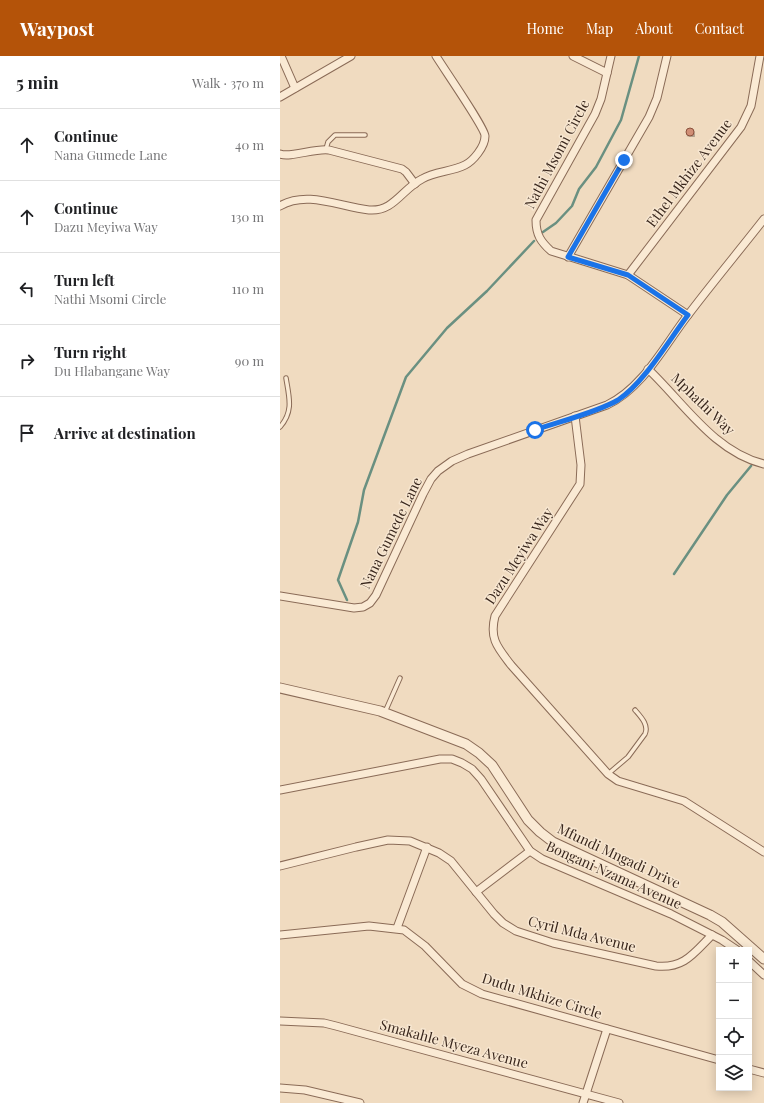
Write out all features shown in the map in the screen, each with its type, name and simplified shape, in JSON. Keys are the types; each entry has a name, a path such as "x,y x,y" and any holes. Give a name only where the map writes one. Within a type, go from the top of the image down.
{"street":[{"path":"281,56 295,88"},
{"path":"280,97 351,56"},
{"path":"280,206 296,199 308,199 369,210 380,209 389,206 426,176 464,165 472,161 483,144 485,136 482,125 468,107 436,56"},
{"path":"573,56 607,73"},
{"name":"Nathi Msomi Circle","path":"611,56 601,99 595,114 536,220 537,235 541,243 551,251 628,275 688,315"},
{"path":"568,257 649,116 657,98 667,56"},
{"name":"Ethel Mkhize Avenue","path":"628,275 741,127 751,106 760,56"},
{"path":"280,154 283,155 326,149 402,169 415,184"},
{"path":"575,416 616,401 629,390 648,369 688,315 764,219"},
{"name":"Mphathi Way","path":"648,369 714,437 742,455 764,464"},
{"name":"Nana Gumede Lane","path":"280,596 338,606 363,607 370,603 378,591 422,494 438,471 452,461 468,454 575,416"},
{"name":"Dazu Meyiwa Way","path":"575,416 581,465 580,484 495,616 492,628 494,639 499,651 608,774 618,781 684,801 764,852"},
{"name":"Mfundi Mngadi Drive","path":"280,688 385,712 466,744 492,765 524,814 540,832 569,851 710,915 722,922 764,959"},
{"name":"Bongani Nzama Avenue","path":"280,790 371,771 440,759 452,759 472,769 481,779 530,851 556,866 671,914 732,947"},
{"name":"Cyril Mda Avenue","path":"280,866 327,853 388,840 410,841 427,847 451,861 503,923 516,931 553,943 656,966 677,966 696,952 712,935"},
{"path":"397,928 427,847"},
{"path":"476,892 530,851"},
{"name":"Dudu Mkhize Circle","path":"280,935 369,926 397,928 404,930 414,937 462,984 476,990 716,1059"},
{"path":"752,964 764,975"},
{"name":"Smakahle Myeza Avenue","path":"280,1021 330,1024 619,1103"},
{"path":"582,1103 607,1029"},
{"path":"752,1070 764,1073"},
{"path":"280,1088 305,1090 360,1103"}],"lane":[{"path":"326,149 328,142 335,135 365,135"},
{"path":"280,427 289,415 291,408 286,378"},
{"path":"385,712 400,678"},
{"path":"608,774 628,757 647,731 645,723 635,710"}],"building":[{"path":"688,128 692,128 694,132 692,136 688,136 686,134 686,130"}],"waterway":[{"path":"543,232 556,223 572,206 579,189 596,167 621,120 639,56"},
{"path":"347,600 338,580 358,522 364,490 406,377 447,328 487,291 534,241"},
{"path":"674,574 727,495 751,466"}],"route":[{"path":"535,430 607,405 623,396 648,369 688,315 656,292 628,275 568,257 624,160"}]}
